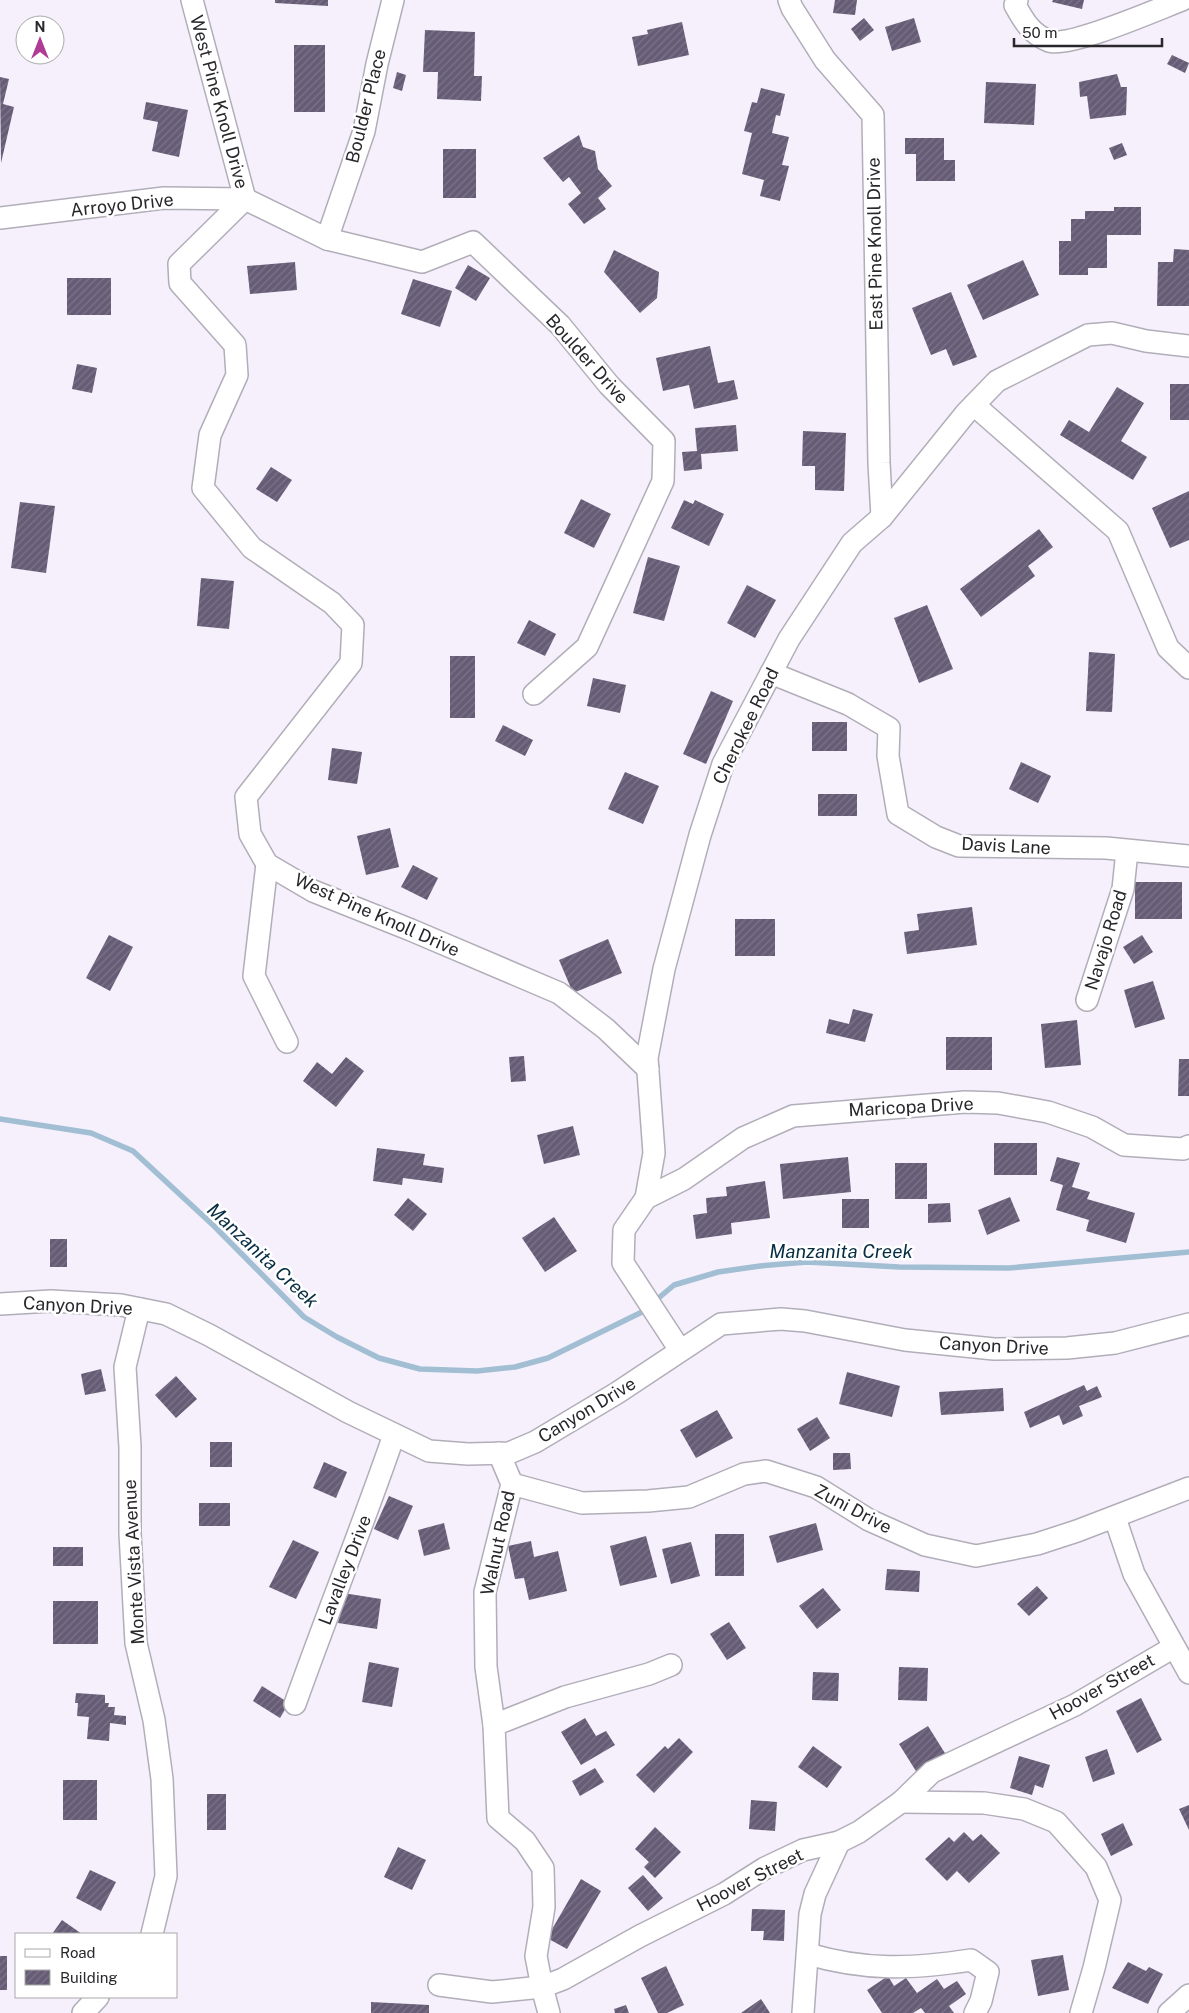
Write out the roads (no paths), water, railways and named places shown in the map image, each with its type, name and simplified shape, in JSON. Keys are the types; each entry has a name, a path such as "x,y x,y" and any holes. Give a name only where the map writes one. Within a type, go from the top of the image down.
{"street":[{"name":"West Pine Knoll Drive","path":"192,0 245,199 179,264 180,283 235,345 237,375 210,435 203,488 252,548 332,603 352,625 351,663 246,796 250,834 267,864 313,891 411,930 559,993 606,1029 648,1069"},
{"name":"Boulder Place","path":"327,238 364,131 377,64 393,0"},
{"name":"East Pine Knoll Drive","path":"789,0 792,8 825,60 873,115 882,517"},
{"path":"1017,0 1015,5 1030,30 1050,41 1084,37 1182,0"},
{"name":"Arroyo Drive","path":"0,218 164,198 245,199"},
{"name":"Boulder Drive","path":"245,199 327,238 422,262 473,242 560,325 609,386 664,441 663,481 587,647 534,694"},
{"name":"Cherokee Road","path":"680,1350 623,1263 624,1230 646,1198 654,1153 647,1058 664,969 700,835 723,764 789,640 852,543 882,517 974,404 997,381 1088,336 1112,333 1146,341 1189,346"},
{"path":"974,404 1118,531 1168,648 1189,668"},
{"name":"Davis Lane","path":"771,673 848,704 889,728 888,756 898,814 936,837 959,846 1106,848 1189,856"},
{"name":"Navajo Road","path":"1087,1000 1123,889 1127,851"},
{"path":"267,864 254,976 287,1042"},
{"name":"Maricopa Drive","path":"646,1198 684,1179 743,1138 793,1116 965,1102 998,1104 1048,1112 1092,1127 1124,1145 1183,1148 1189,1146"},
{"name":"Canyon Drive","path":"0,1304 51,1301 121,1305 166,1314 209,1334 348,1412 394,1435 429,1451 468,1454 509,1452 535,1442 617,1393 721,1324 781,1319 805,1321 905,1340 994,1349 1067,1348 1115,1343 1189,1324"},
{"name":"Monte Vista Avenue","path":"139,1309 125,1367 130,1447 130,1533 136,1643 154,1720 162,1779 166,1876 152,1933"},
{"name":"Lavalley Drive","path":"295,1704 394,1435"},
{"name":"Walnut Road","path":"499,1453 512,1484 485,1592 486,1667 494,1725 498,1818 525,1841 543,1868 544,1907 536,1956 549,2013"},
{"name":"Zuni Drive","path":"512,1484 582,1504 648,1501 689,1497 744,1474 766,1471 816,1487 869,1520 924,1545 976,1556 1037,1544 1115,1518 1137,1507 1189,1488"},
{"path":"1115,1518 1134,1574 1189,1673"},
{"name":"Hoover Street","path":"439,1985 492,1992 542,1987 563,1979 640,1936 724,1894 765,1868 803,1850 839,1842 859,1832 901,1802 932,1772 1075,1705 1174,1647"},
{"path":"494,1725 565,1697 649,1674 671,1666"},
{"path":"901,1802 984,1804 1024,1809 1056,1822 1096,1867 1110,1900 1081,2013"},
{"path":"803,2013 810,1914 815,1894 839,1842"},
{"path":"808,1954 836,1962 890,1968 928,1967 971,1960 988,1972 981,2001 975,2013"},
{"path":"1169,2013 1189,1995"},
{"path":"83,2013 97,1998"}],"waterway":[{"name":"Manzanita Creek","path":"0,1119 91,1133 133,1151 214,1226 304,1317 337,1337 379,1358 420,1369 477,1371 515,1367 548,1358 642,1312 674,1285 718,1272 807,1262 899,1267 1009,1268 1189,1252"}]}
